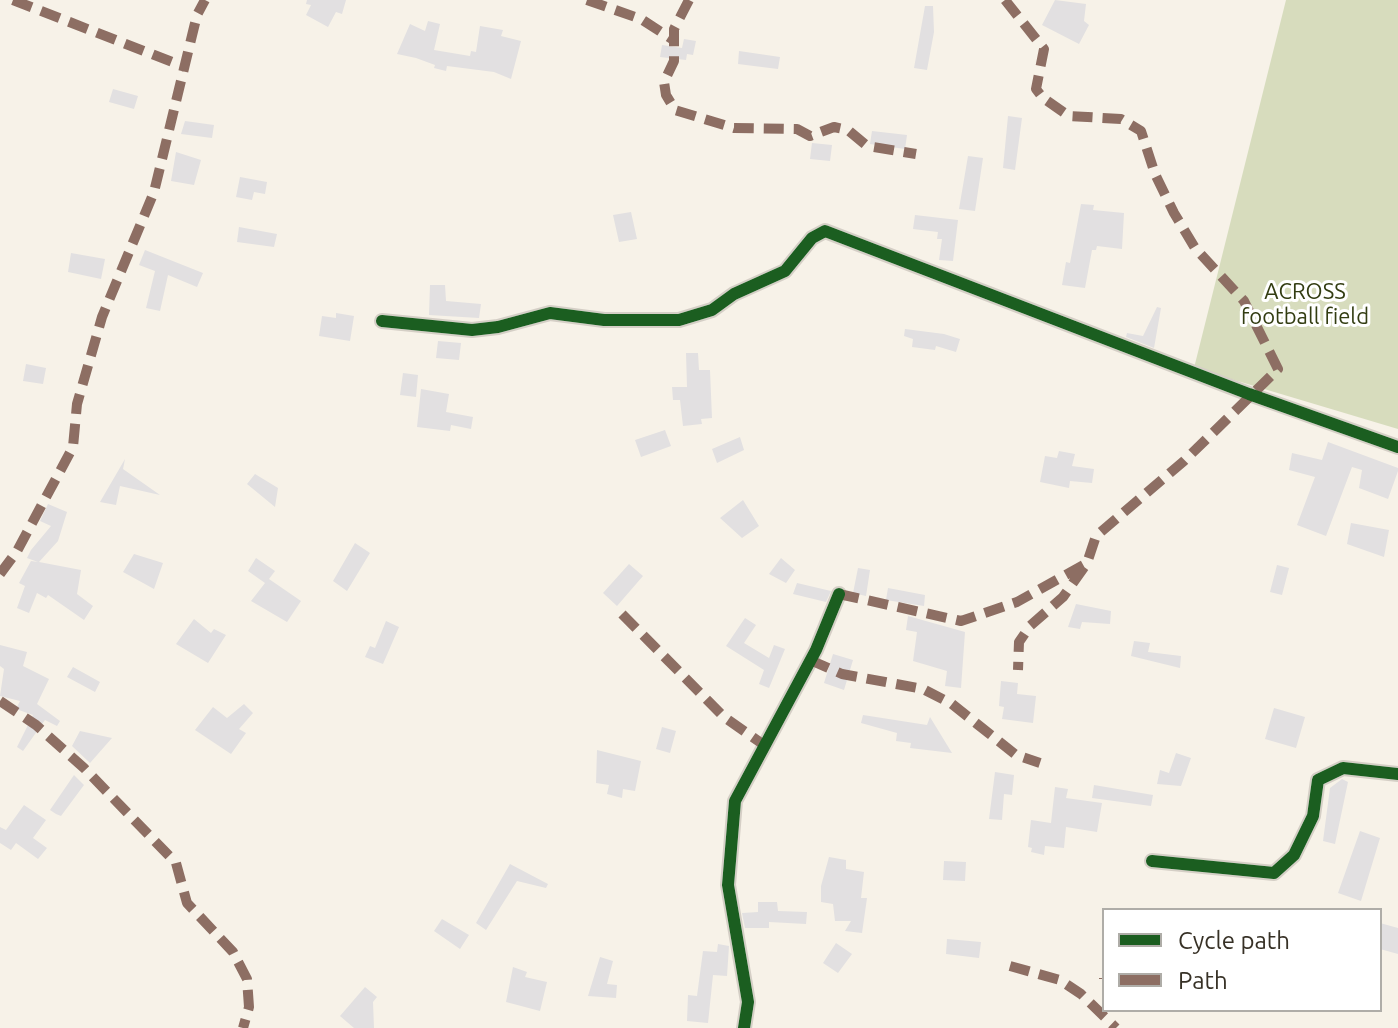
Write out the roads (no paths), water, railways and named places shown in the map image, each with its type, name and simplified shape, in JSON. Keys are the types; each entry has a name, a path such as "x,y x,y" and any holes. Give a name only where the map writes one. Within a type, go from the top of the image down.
{"street":[{"path":"382,321 472,330 498,327 550,313 604,320 679,320 712,310 734,294 785,271 812,238 825,231 1249,394 1398,447"},
{"path":"744,1028 748,1002 728,885 735,801 816,650 839,594"},
{"path":"1152,861 1274,873 1294,855 1313,816 1318,780 1343,768 1398,774"}],"park label":[{"name":"ACROSS football field","path":"1305,304"}]}
